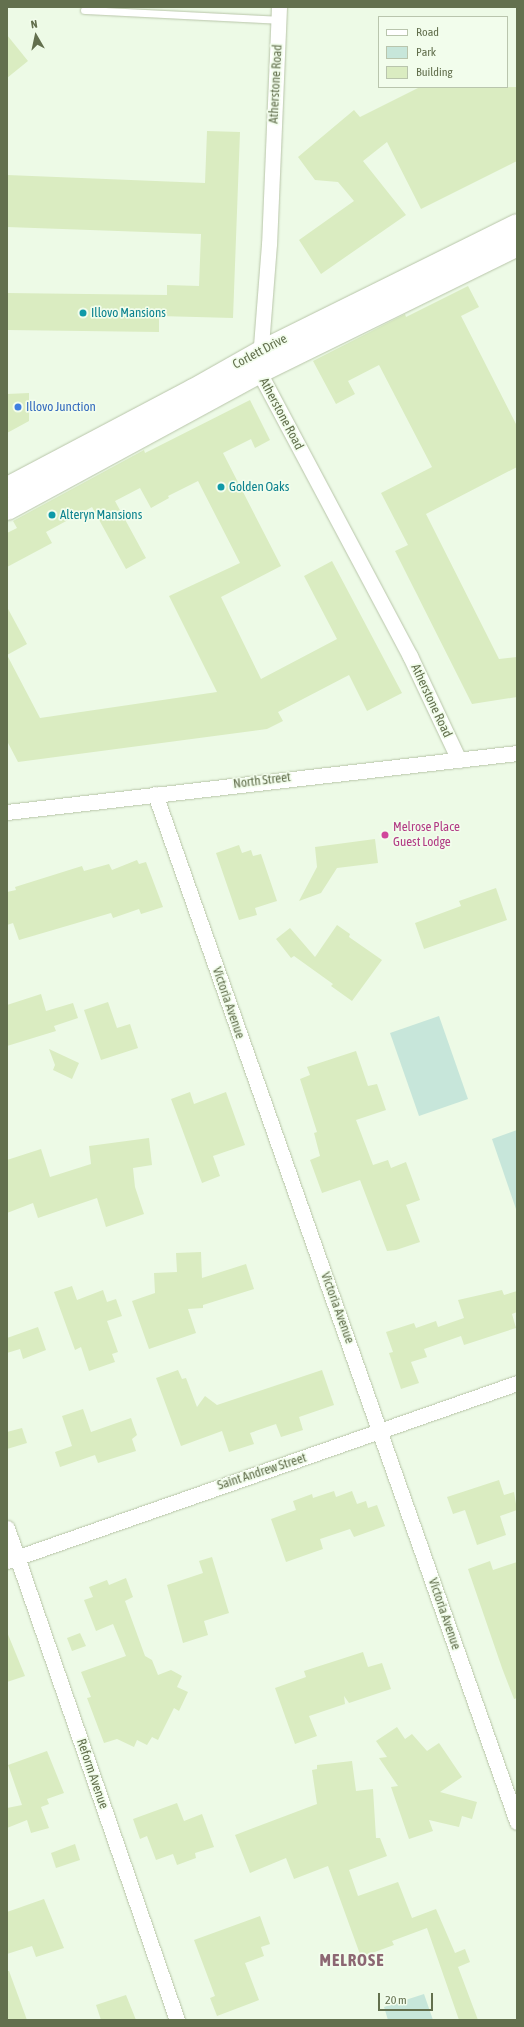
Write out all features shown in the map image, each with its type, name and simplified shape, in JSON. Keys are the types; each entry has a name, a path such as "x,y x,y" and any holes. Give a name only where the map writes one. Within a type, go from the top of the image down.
{"main road":[{"name":"Corlett Drive","path":"7,487 193,389 262,350 517,224"},
{"name":"Corlett Drive","path":"7,509 259,372 517,245"}],"street":[{"name":"Atherstone Road","path":"279,13 262,350 259,372 410,656 459,760"},
{"name":"North Street","path":"7,812 517,753"},
{"name":"Victoria Avenue","path":"155,794 381,1432 517,1822"},
{"name":"Saint Andrew Street","path":"12,1559 381,1432 517,1383"},
{"name":"Reform Avenue","path":"7,1528 12,1559 177,2020"}],"lane":[{"path":"84,10 279,13"}],"green space":[{"path":"439,1016 468,1099 419,1116 390,1033"},
{"path":"517,1130 517,1212 492,1139"},
{"path":"424,1994 433,2020 388,2020 384,2007"}],"building":[{"path":"7,35 28,61 7,78"},
{"path":"517,87 517,161 421,209 387,142 363,161 406,215 321,274 299,240 354,201 338,182 315,180 298,157 354,110 360,117 418,88"},
{"path":"207,131 240,132 233,318 159,316 159,332 7,330 7,293 167,295 167,285 199,286 201,234 7,227 7,175 205,183"},
{"path":"468,286 479,307 461,316 517,426 517,467 426,514 499,659 517,657 517,697 472,704 395,551 408,545 381,493 432,467 379,365 348,381 355,394 336,404 313,361 405,314 406,317"},
{"name":"Illovo Junction","path":"29,393 29,421 7,433 7,394"},
{"path":"250,400 270,440 255,448 251,439 223,453 281,566 221,597 261,679 337,639 304,576 332,561 402,693 367,711 349,675 278,712 283,721 267,729 18,762 7,741 7,655 40,718 217,692 169,596 240,563 198,481 168,496 169,498 151,508 140,488 115,501 146,558 126,569 92,507 46,532 52,543 7,567 7,533 17,528 13,521 144,450 145,453"},
{"path":"7,607 27,644 7,655"},
{"path":"375,839 378,863 337,868 321,893 299,901 317,867 315,847"},
{"path":"239,845 242,853 251,850 253,856 261,854 277,901 255,908 257,915 239,920 216,853"},
{"path":"137,860 139,864 146,862 163,907 141,914 139,909 113,918 111,913 19,940 13,923 7,925 7,892 16,890 15,887 82,866 84,871 109,864 112,870"},
{"path":"496,888 507,920 424,949 415,923 461,906 459,901"},
{"path":"337,925 350,934 349,937 382,960 352,1001 331,986 333,984 294,956 291,958 276,939 290,928 315,957"},
{"path":"41,994 46,1011 73,1003 78,1018 54,1026 56,1031 7,1046 7,1005"},
{"path":"108,1002 117,1028 130,1024 138,1048 101,1060 84,1010"},
{"path":"49,1049 79,1063 72,1079 53,1070 55,1065"},
{"path":"356,1051 368,1086 377,1084 386,1110 356,1120 373,1165 388,1160 391,1168 406,1162 420,1200 406,1205 420,1242 396,1250 387,1251 360,1180 322,1193 310,1160 320,1156 314,1133 317,1132 300,1079 310,1075 307,1067"},
{"path":"190,1092 194,1104 226,1092 245,1145 213,1156 220,1176 202,1183 171,1099"},
{"path":"149,1138 152,1165 133,1168 135,1187 144,1214 106,1227 97,1198 38,1218 33,1203 7,1213 7,1160 41,1149 50,1177 91,1164 89,1146"},
{"path":"201,1252 202,1278 246,1264 254,1289 203,1305 203,1308 188,1309 196,1333 149,1349 132,1301 155,1293 154,1273 177,1272 176,1253"},
{"path":"72,1286 77,1300 103,1290 107,1302 116,1299 122,1316 107,1321 118,1352 112,1354 115,1362 89,1371 81,1347 75,1350 54,1292"},
{"path":"502,1290 504,1295 517,1291 517,1312 512,1314 516,1328 464,1345 461,1336 424,1349 427,1357 411,1362 419,1383 401,1389 389,1353 393,1352 386,1332 414,1323 416,1328 436,1321 438,1327 464,1318 458,1300"},
{"path":"38,1327 46,1350 23,1359 20,1349 7,1353 7,1338"},
{"path":"178,1370 182,1379 186,1378 197,1407 205,1396 217,1405 322,1370 334,1405 299,1417 303,1430 281,1437 276,1424 250,1433 254,1444 229,1452 222,1431 181,1446 156,1378"},
{"path":"83,1409 91,1432 131,1418 137,1435 132,1439 136,1451 98,1463 95,1455 60,1467 55,1452 72,1446 62,1416"},
{"path":"22,1428 27,1443 7,1449 7,1432"},
{"path":"499,1480 504,1495 514,1492 517,1510 500,1516 506,1535 477,1545 465,1510 453,1514 447,1497"},
{"path":"334,1491 336,1497 352,1491 357,1504 366,1501 368,1508 377,1505 385,1526 354,1537 350,1529 320,1539 323,1549 286,1562 271,1519 296,1510 293,1501 312,1494 313,1498"},
{"path":"212,1557 229,1613 204,1621 208,1635 183,1643 167,1585 203,1573 199,1561"},
{"path":"490,1561 493,1570 517,1562 517,1698 514,1699 468,1569"},
{"path":"126,1578 133,1597 125,1601 145,1656 152,1660 158,1675 171,1670 182,1676 177,1687 188,1692 179,1711 174,1708 158,1740 152,1737 147,1745 137,1740 134,1747 117,1739 104,1743 87,1698 91,1697 81,1672 126,1656 113,1624 96,1631 84,1600 93,1597 89,1587 107,1580 109,1585"},
{"path":"7,1632 25,1676 7,1682"},
{"path":"80,1633 86,1646 72,1651 67,1638"},
{"path":"363,1652 368,1667 382,1663 391,1689 349,1703 344,1696 345,1704 309,1716 317,1736 295,1744 275,1688 306,1677 304,1671"},
{"path":"397,1727 405,1739 412,1734 427,1751 439,1743 462,1777 440,1792 477,1802 472,1819 462,1816 459,1827 429,1820 433,1831 409,1839 391,1787 398,1786 379,1758 387,1757 376,1741"},
{"path":"47,1751 64,1793 47,1799 49,1804 41,1807 49,1828 31,1833 27,1820 7,1828 7,1808 22,1805 8,1765"},
{"path":"352,1761 356,1791 373,1789 376,1838 380,1838 387,1856 349,1870 358,1896 398,1882 412,1918 436,1909 455,1953 465,1949 470,1962 458,1967 478,2020 459,2020 427,1928 392,1941 394,1945 361,1957 328,1866 294,1879 286,1858 250,1873 235,1835 317,1804 312,1770 317,1769 317,1765"},
{"path":"177,1803 184,1821 202,1814 214,1847 195,1853 196,1858 177,1865 173,1854 156,1860 147,1836 140,1839 133,1819"},
{"path":"75,1844 80,1860 56,1868 51,1853"},
{"path":"44,1899 64,1948 36,1957 32,1946 7,1954 7,1912"},
{"path":"260,1916 270,1944 261,1947 264,1956 245,1963 259,2000 217,2016 210,1998 215,1996 194,1940"},
{"path":"7,1971 9,1971 27,2020 7,2020"},
{"path":"126,1995 136,2020 101,2020 96,2005"}],"place":[{"name":"Illovo Mansions","path":"83,313"},
{"name":"Illovo Junction","path":"18,407"},
{"name":"Golden Oaks","path":"221,487"},
{"name":"Alteryn Mansions","path":"52,515"},
{"name":"Melrose Place Guest Lodge","path":"385,835"}],"district":[{"name":"MELROSE","path":"352,1961"}]}
